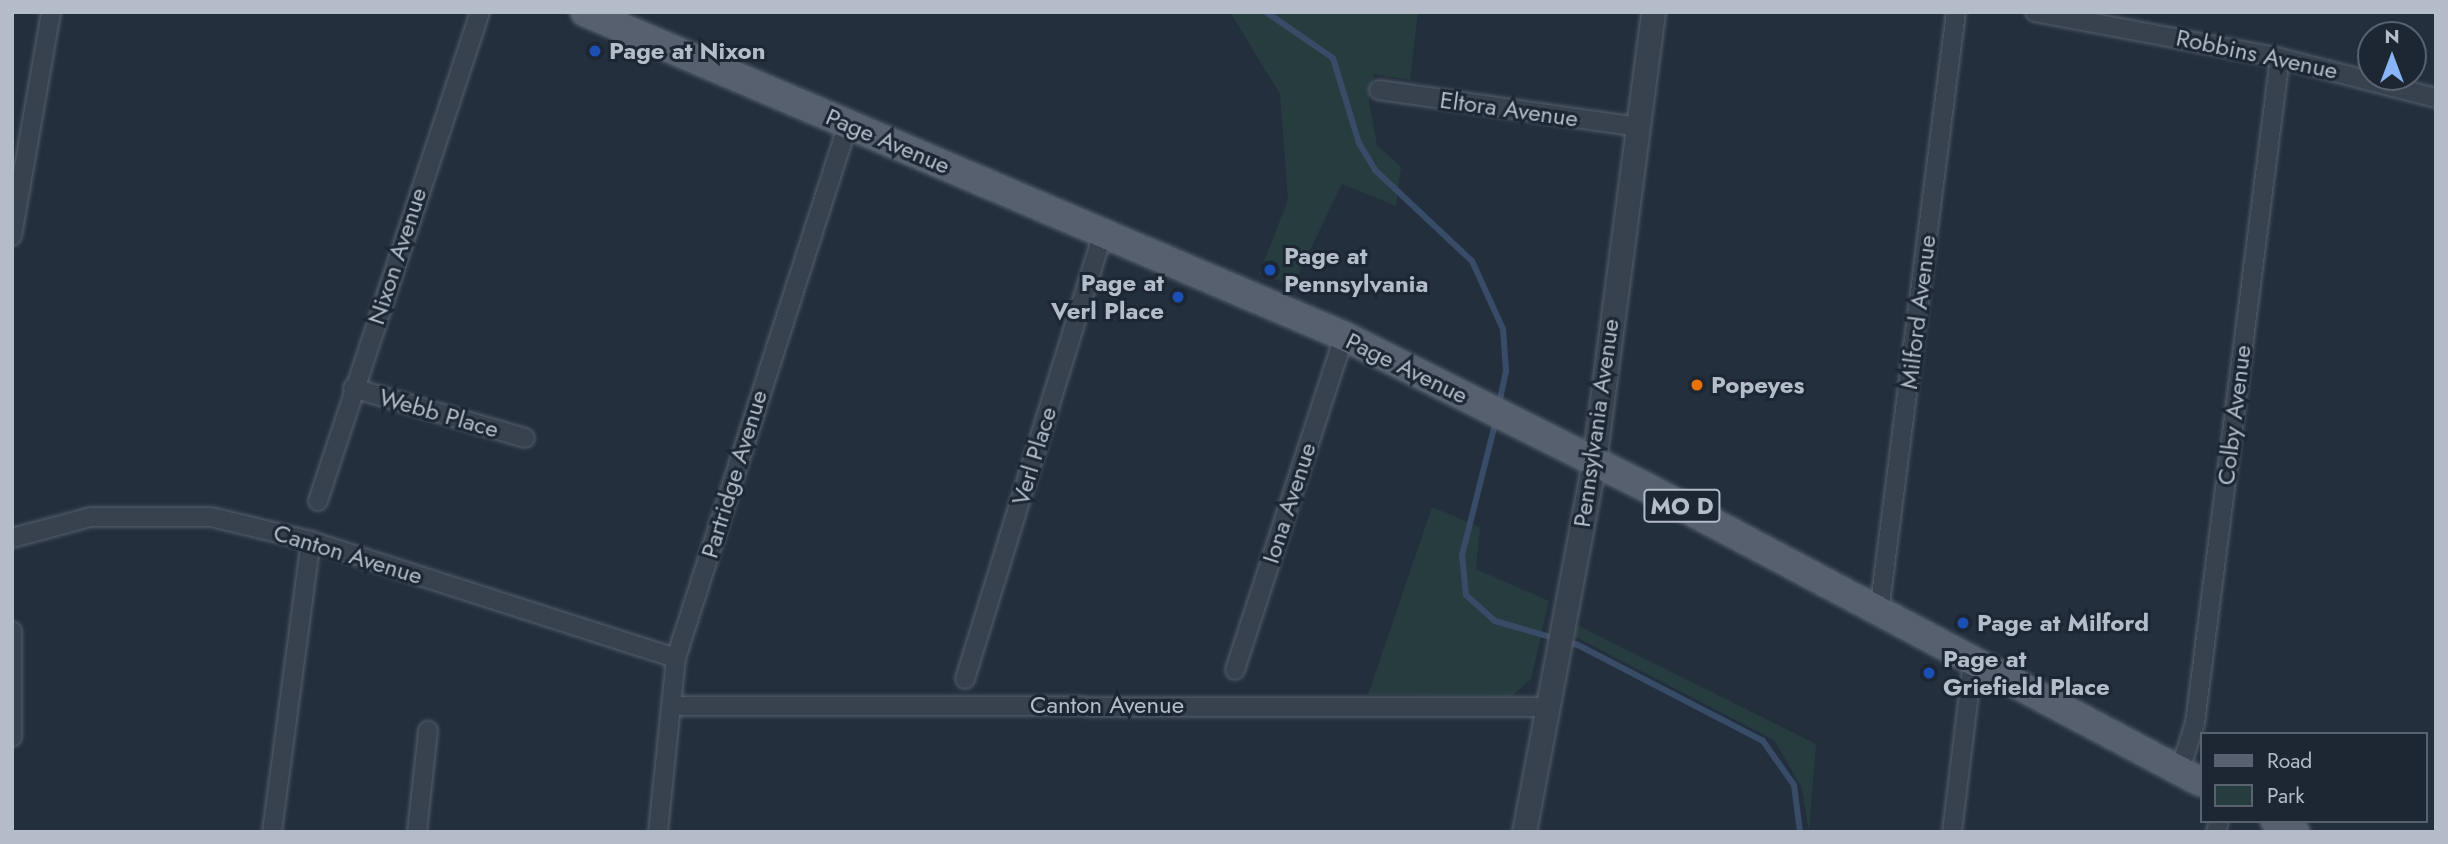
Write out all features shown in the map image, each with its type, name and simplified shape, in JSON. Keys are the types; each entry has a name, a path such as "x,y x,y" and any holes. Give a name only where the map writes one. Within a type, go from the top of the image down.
{"main road":[{"name":"Page Avenue","path":"585,12 1344,336 1594,461 2190,776"},
{"path":"2279,823 2295,832"}],"street":[{"path":"12,236 51,12"},
{"name":"Nixon Avenue","path":"318,501 480,12"},
{"name":"Pennsylvania Avenue","path":"1524,832 1543,707 1594,461 1653,12"},
{"name":"Milford Avenue","path":"1879,612 1956,12"},
{"name":"Robbins Avenue","path":"2035,12 2280,58 2436,98"},
{"name":"Colby Avenue","path":"2190,776 2280,58"},
{"name":"Eltora Avenue","path":"1380,90 1639,127"},
{"name":"Partridge Avenue","path":"658,832 676,658 848,124"},
{"name":"Verl Place","path":"965,679 1102,233"},
{"name":"Iona Avenue","path":"1235,670 1344,336"},
{"name":"Webb Place","path":"354,388 525,438"},
{"name":"Canton Avenue","path":"12,538 92,517 167,513 244,523 311,541 676,658"},
{"path":"272,832 311,541"},
{"path":"12,631 12,737"},
{"path":"1952,832 1973,662"},
{"name":"Canton Avenue","path":"672,706 1543,707"},
{"path":"417,832 428,732"}],"green space":[{"path":"1230,12 1418,12 1410,80 1374,74 1369,101 1377,145 1401,167 1396,206 1342,184 1293,285 1259,274 1288,200 1280,94"},
{"path":"1432,507 1480,527 1476,569 1549,601 1531,679 1512,696 1368,695"},
{"path":"1577,625 1816,744 1809,832 1802,788 1774,740 1574,636"}],"waterway":[{"path":"1266,12 1333,58 1359,143 1375,170 1472,261 1503,329 1506,371 1499,405"},
{"path":"1496,420 1462,555 1466,595 1495,621 1578,645 1763,741 1794,785 1800,832"}],"place":[{"name":"Page at Nixon","path":"595,51"},
{"name":"Page at Pennsylvania","path":"1270,270"},
{"name":"Page at Verl Place","path":"1178,297"},
{"name":"Popeyes","path":"1697,385"},
{"name":"Page at Milford","path":"1963,623"},
{"name":"Page at Griefield Place","path":"1929,673"}]}
